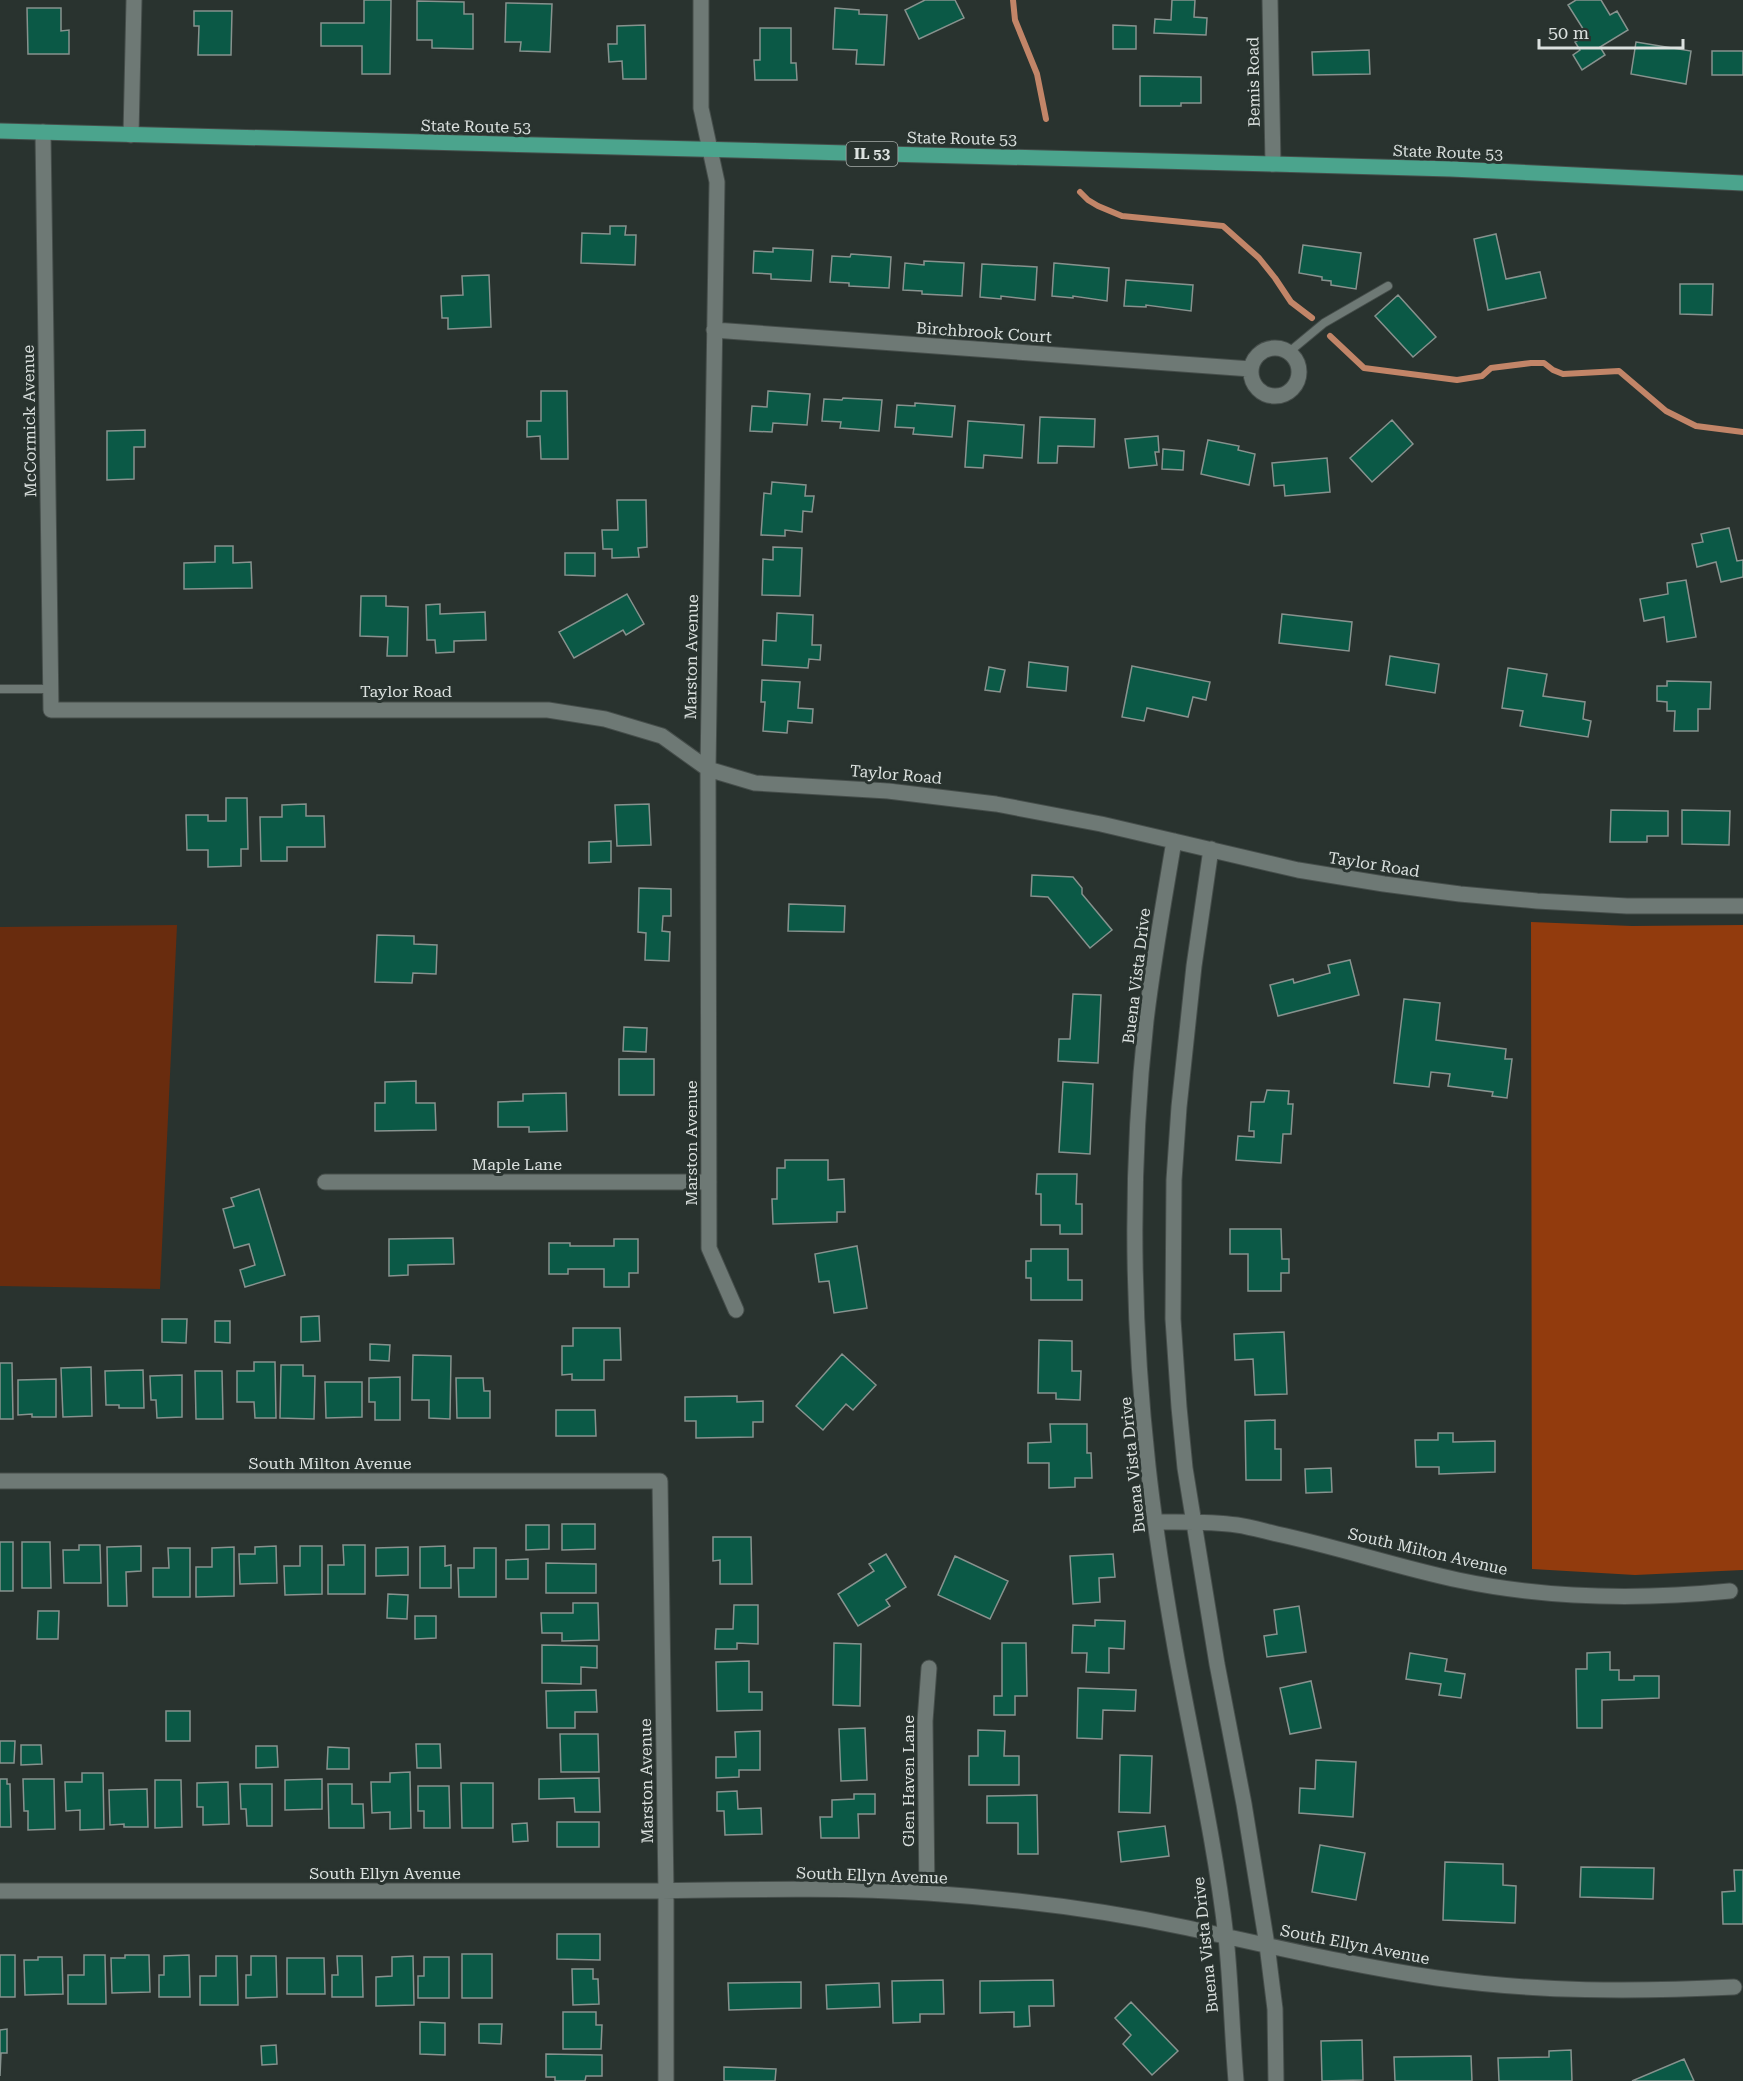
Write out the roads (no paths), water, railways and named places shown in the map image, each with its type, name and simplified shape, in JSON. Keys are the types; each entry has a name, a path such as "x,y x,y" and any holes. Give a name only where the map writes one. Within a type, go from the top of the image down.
{"main road":[{"name":"State Route 53","path":"0,131 1450,169 1743,183"}],"street":[{"path":"131,135 134,0"},
{"name":"Marston Avenue","path":"701,0 701,108 717,182 708,769 709,1248 736,1310"},
{"name":"Bemis Road","path":"1270,0 1273,164"},
{"name":"McCormick Avenue","path":"43,132 51,710"},
{"name":"Birchbrook Court","path":"714,330 1251,369"},
{"path":"1272,348 1289,352 1295,358 1299,368 1298,379 1286,394 1272,396 1262,392 1254,383 1251,369 1254,360 1261,352 1272,348"},
{"name":"Taylor Road","path":"51,710 548,710 605,718 662,736 708,769 755,783 888,791 996,804 1091,822 1298,870 1460,894 1627,906 1743,906"},
{"name":"Buena Vista Drive","path":"1174,841 1146,1023 1137,1171 1137,1316 1143,1414 1155,1522 1226,1938 1236,2081"},
{"path":"1211,849 1194,966 1179,1107 1174,1180 1174,1330 1179,1407 1194,1522 1267,1945 1275,2009 1276,2081"},
{"name":"Maple Lane","path":"325,1182 709,1182"},
{"name":"South Milton Avenue","path":"0,1481 660,1481"},
{"name":"Marston Avenue","path":"660,1481 666,1891 666,2081"},
{"name":"South Milton Avenue","path":"1155,1522 1237,1525 1312,1541 1458,1580 1514,1589 1576,1596 1615,1597 1670,1596 1733,1590"},
{"name":"Glen Haven Lane","path":"927,1893 925,1721 929,1668"},
{"name":"South Ellyn Avenue","path":"0,1891 799,1889 927,1893 1082,1910 1187,1928 1377,1968 1511,1986 1585,1991 1734,1987"}],"lane":[{"path":"1289,352 1324,323 1388,286"},
{"path":"0,689 51,689"}],"waterway":[{"path":"1013,0 1015,20 1037,74 1046,119"},
{"path":"1080,192 1098,206 1122,216 1223,226 1259,258 1291,302 1312,318"},
{"path":"1330,336 1364,368 1457,380 1482,376 1491,368 1531,363 1544,363 1563,374 1619,371 1666,411 1696,426 1743,432"}]}
